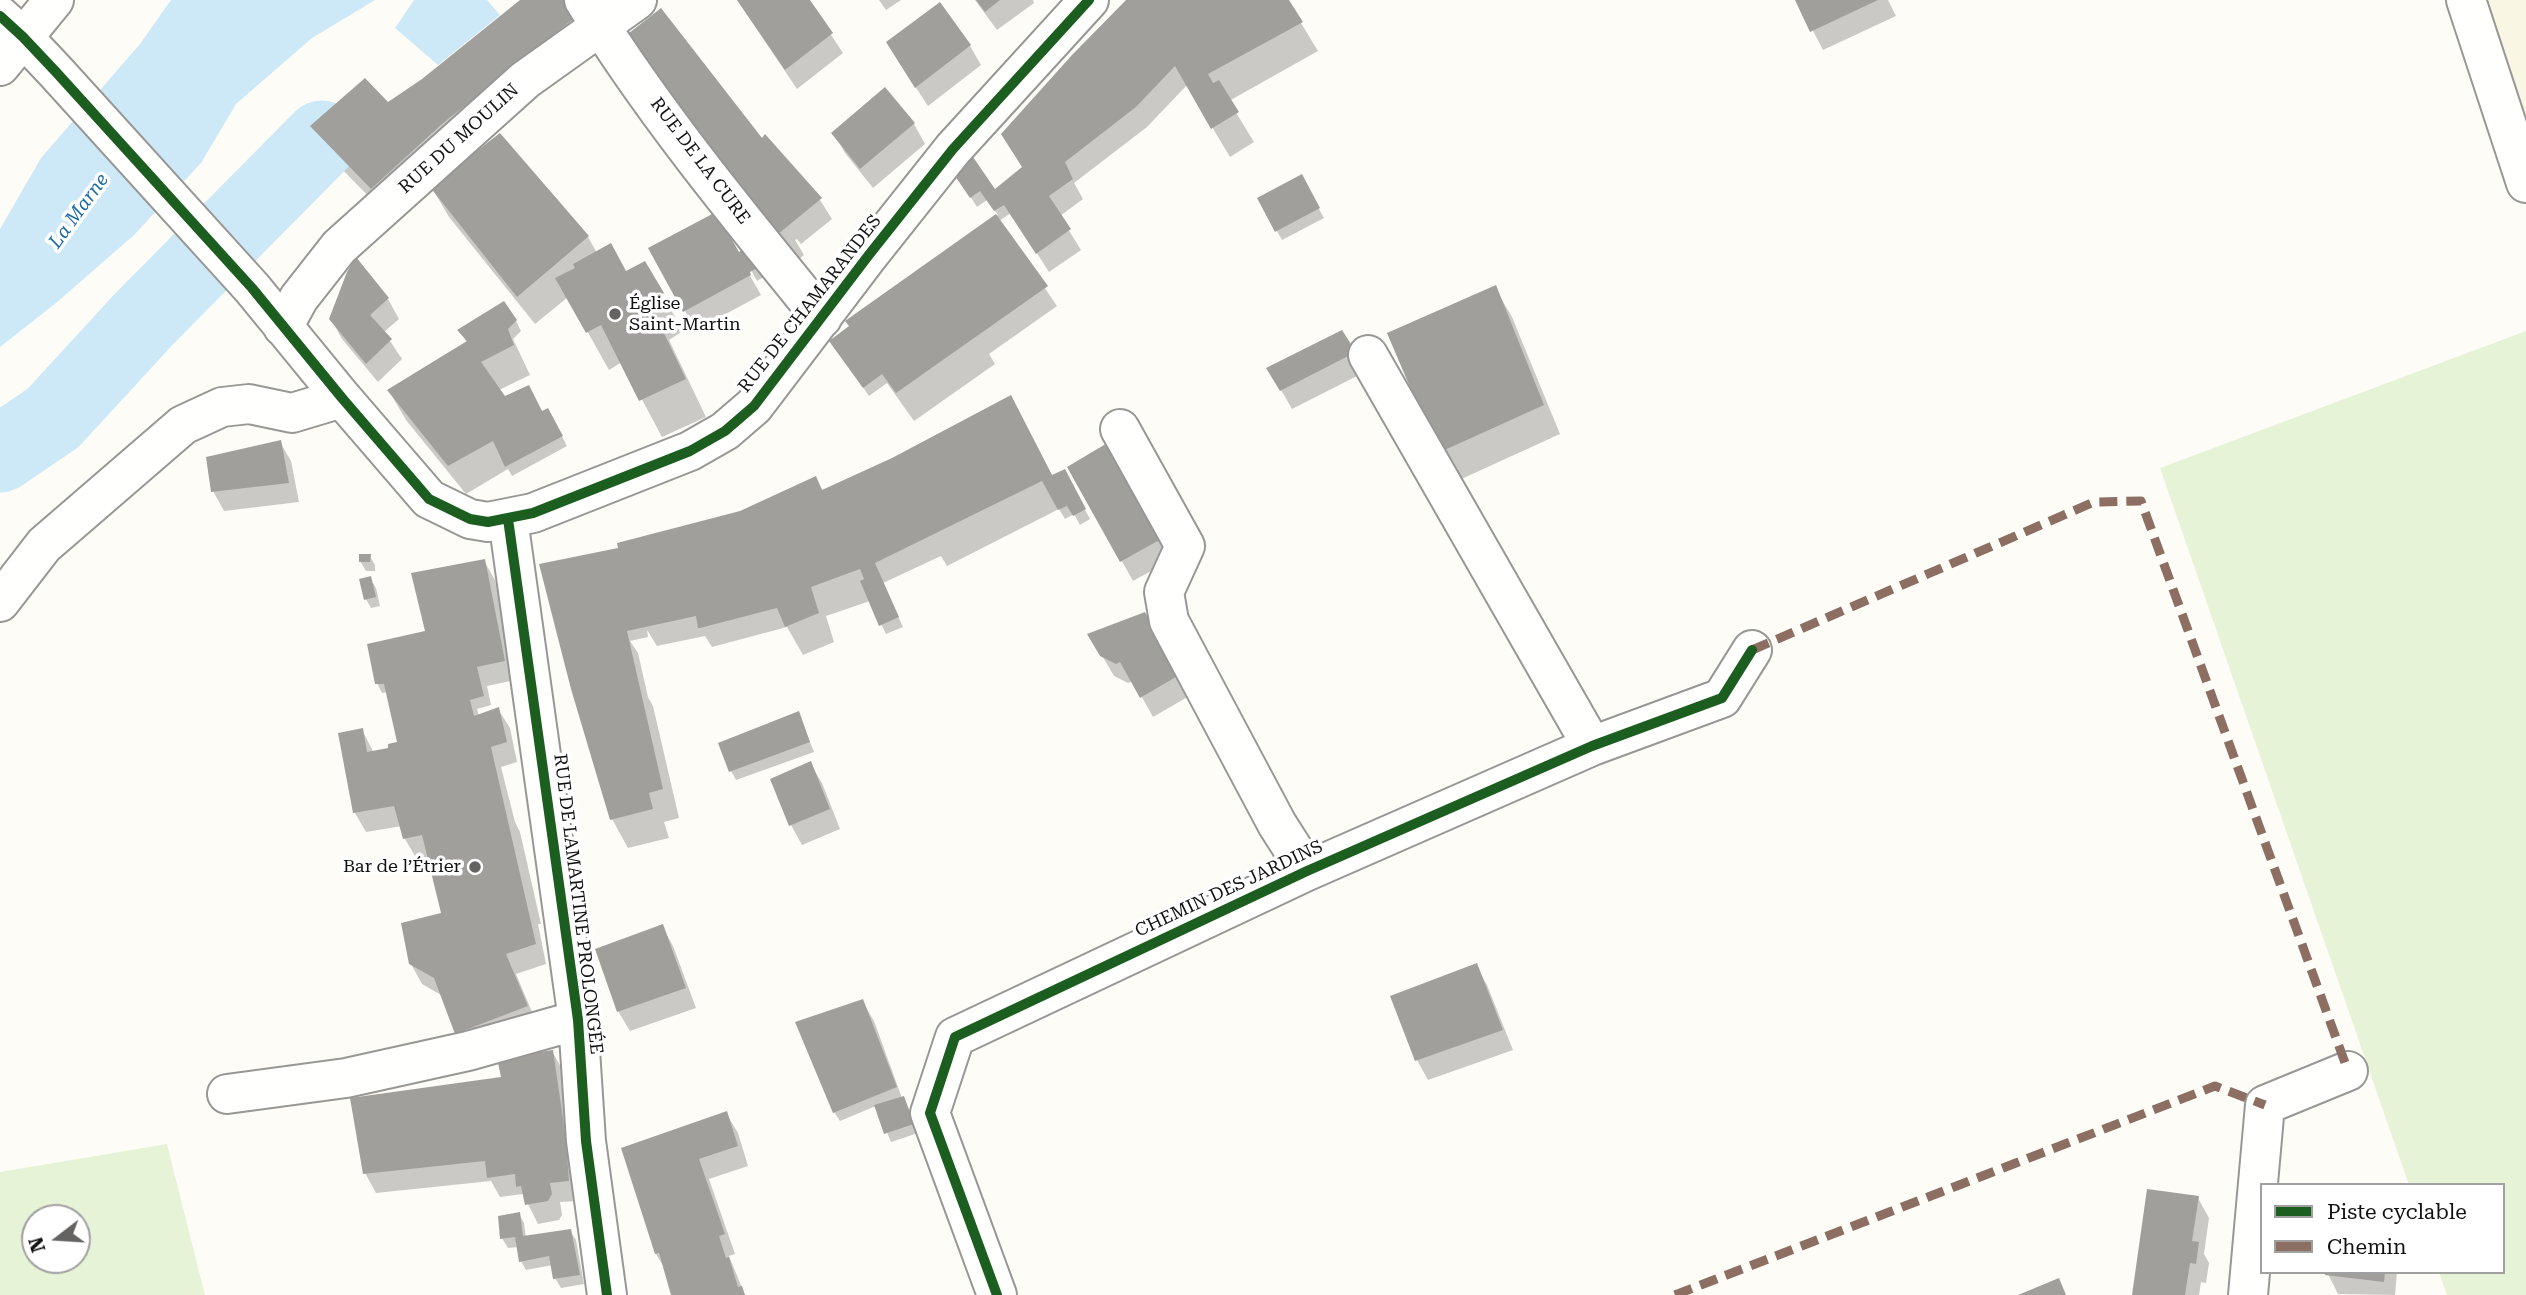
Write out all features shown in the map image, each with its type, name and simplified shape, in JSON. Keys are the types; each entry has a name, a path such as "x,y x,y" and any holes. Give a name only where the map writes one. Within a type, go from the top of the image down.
{"street":[{"path":"0,66 12,26 54,0"},
{"name":"RUE DU MOULIN","path":"291,312 339,247 525,80 592,13 638,0"},
{"path":"2466,0 2526,183"},
{"name":"RUE DE CHAMARANDES","path":"12,26 252,288 291,312 342,398 429,499 470,519 488,522 533,513 690,451 725,431 754,406 867,256 1069,8"},
{"name":"RUE DE LA CURE","path":"592,13 671,125 822,318"},
{"path":"1368,355 1592,746"},
{"path":"0,602 44,545 183,425 222,407 249,404 292,413 342,398"},
{"path":"1120,429 1185,545 1164,592 1169,621 1277,824 1307,872"},
{"name":"RUE DE LAMARTINE PROLONGÉE","path":"508,519 578,1020 586,1141 607,1295"},
{"name":"CHEMIN DES JARDINS","path":"997,1295 930,1113 954,1037 1307,872 1592,746 1722,698 1752,650"},
{"path":"227,1094 346,1078 468,1051 578,1020"},
{"path":"2248,1295 2265,1105 2348,1071"}],"shaded area":[{"path":"2480,0 2526,0 2526,145"}],"green space":[{"path":"2526,331 2526,1295 2447,1295 2440,1274 2505,1274 2505,1183 2408,1183 2160,468"},
{"path":"167,1144 205,1295 0,1295 0,1172"}],"water":[{"name":"La Marne","path":"171,0 375,0 312,38 236,104 201,163 134,235 56,303 0,347 0,229 41,158 140,44"},
{"path":"414,0 487,0 500,15 438,65 395,28"}],"building":[{"path":"520,0 575,0 583,11 442,124 371,189 310,126 365,78 388,102 422,79"},
{"path":"737,0 810,0 833,33 785,70"},
{"path":"976,0 1000,0 985,12"},
{"path":"1126,0 1289,0 1303,22 1208,74 1213,83 1219,80 1239,112 1211,129 1175,66 1136,107 1065,162 1073,179 1049,196 1071,229 1036,254 1004,205 994,211 980,191 970,198 955,176 973,157 995,189 1022,167 1001,134"},
{"path":"1795,0 1878,0 1810,32"},
{"path":"940,2 971,45 915,88 886,42"},
{"path":"661,8 762,138 765,134 822,198 772,239 620,40"},
{"path":"885,87 915,123 860,169 831,133"},
{"path":"500,133 589,236 517,297 430,187"},
{"path":"1302,174 1320,208 1275,232 1257,198"},
{"path":"716,212 739,252 750,245 764,264 750,272 751,275 683,312 648,248"},
{"path":"996,214 1048,286 896,393 882,374 863,388 829,341 849,326 845,321"},
{"name":"Église Saint-Martin","path":"611,243 626,271 645,261 664,293 649,302 686,379 639,401 601,325 586,333 555,278 575,268 573,264"},
{"path":"356,257 389,298 370,315 392,339 366,364 329,319 347,272"},
{"path":"1496,285 1544,405 1438,453 1387,333"},
{"path":"504,301 517,320 508,329 514,345 481,362 505,396 529,385 542,411 548,408 563,436 505,467 493,441 448,466 387,390 467,341 457,330"},
{"path":"1342,330 1356,352 1280,391 1266,368"},
{"path":"1011,395 1052,475 1065,469 1086,509 1073,516 1067,506 1058,510 1042,481 875,563 899,617 879,626 860,581 864,579 860,569 811,587 819,613 785,627 777,608 700,628 696,616 627,631 663,789 649,793 653,809 610,820 571,689 539,564 618,548 617,543 740,511 816,476 822,490 892,458"},
{"path":"281,440 289,483 211,492 206,457"},
{"path":"1109,442 1163,538 1120,562 1067,467"},
{"path":"359,554 371,554 370,562 359,562"},
{"path":"485,559 505,661 477,667 484,696 470,700 474,716 499,707 507,742 491,747 536,944 506,954 528,1006 455,1034 434,978 409,964 401,923 441,913 422,835 403,839 394,806 353,813 338,733 363,728 367,752 388,748 388,744 397,742 384,684 375,684 367,644 425,631 411,573"},
{"path":"371,576 376,597 364,600 359,579"},
{"path":"1145,612 1181,674 1140,698 1120,662 1116,664 1100,656 1087,634"},
{"path":"799,711 810,742 729,772 718,743"},
{"path":"811,761 830,809 789,826 770,779"},
{"path":"663,924 686,988 617,1012 595,949"},
{"path":"1477,963 1503,1030 1415,1061 1390,996"},
{"path":"863,999 897,1087 833,1113 795,1022"},
{"path":"553,1050 566,1139 569,1181 550,1183 552,1194 548,1201 525,1205 521,1186 516,1187 515,1174 487,1178 485,1161 363,1174 350,1098 501,1077 497,1058"},
{"path":"904,1096 914,1124 884,1134 874,1105"},
{"path":"727,1111 738,1146 699,1159 725,1234 719,1236 726,1258 729,1257 738,1287 742,1286 745,1295 671,1295 659,1253 655,1254 621,1148"},
{"path":"2147,1189 2199,1196 2192,1241 2199,1242 2196,1264 2190,1263 2185,1295 2132,1295"},
{"path":"520,1212 523,1236 571,1229 580,1275 553,1279 549,1256 519,1262 515,1237 500,1239 498,1216"},
{"path":"2325,1274 2385,1274 2384,1282"},
{"path":"2059,1278 2066,1295 2018,1295"}],"waterway":[{"path":"0,454 53,418 143,320 322,139"}],"marked path":[{"path":"1752,650 2094,502 2141,501 2348,1071"},
{"path":"1675,1295 2215,1086 2265,1105"}],"cycle path":[{"path":"0,16 56,72 252,288 429,499 470,519 488,522 533,513 690,451 725,431 754,406 953,149 1089,0"},
{"path":"508,519 578,1020 586,1141 607,1295"},
{"path":"997,1295 930,1113 955,1037 1307,871 1592,746 1722,698 1752,650"}],"place":[{"name":"Église Saint-Martin","path":"615,314"},
{"name":"Bar de l’Étrier","path":"475,867"}]}
